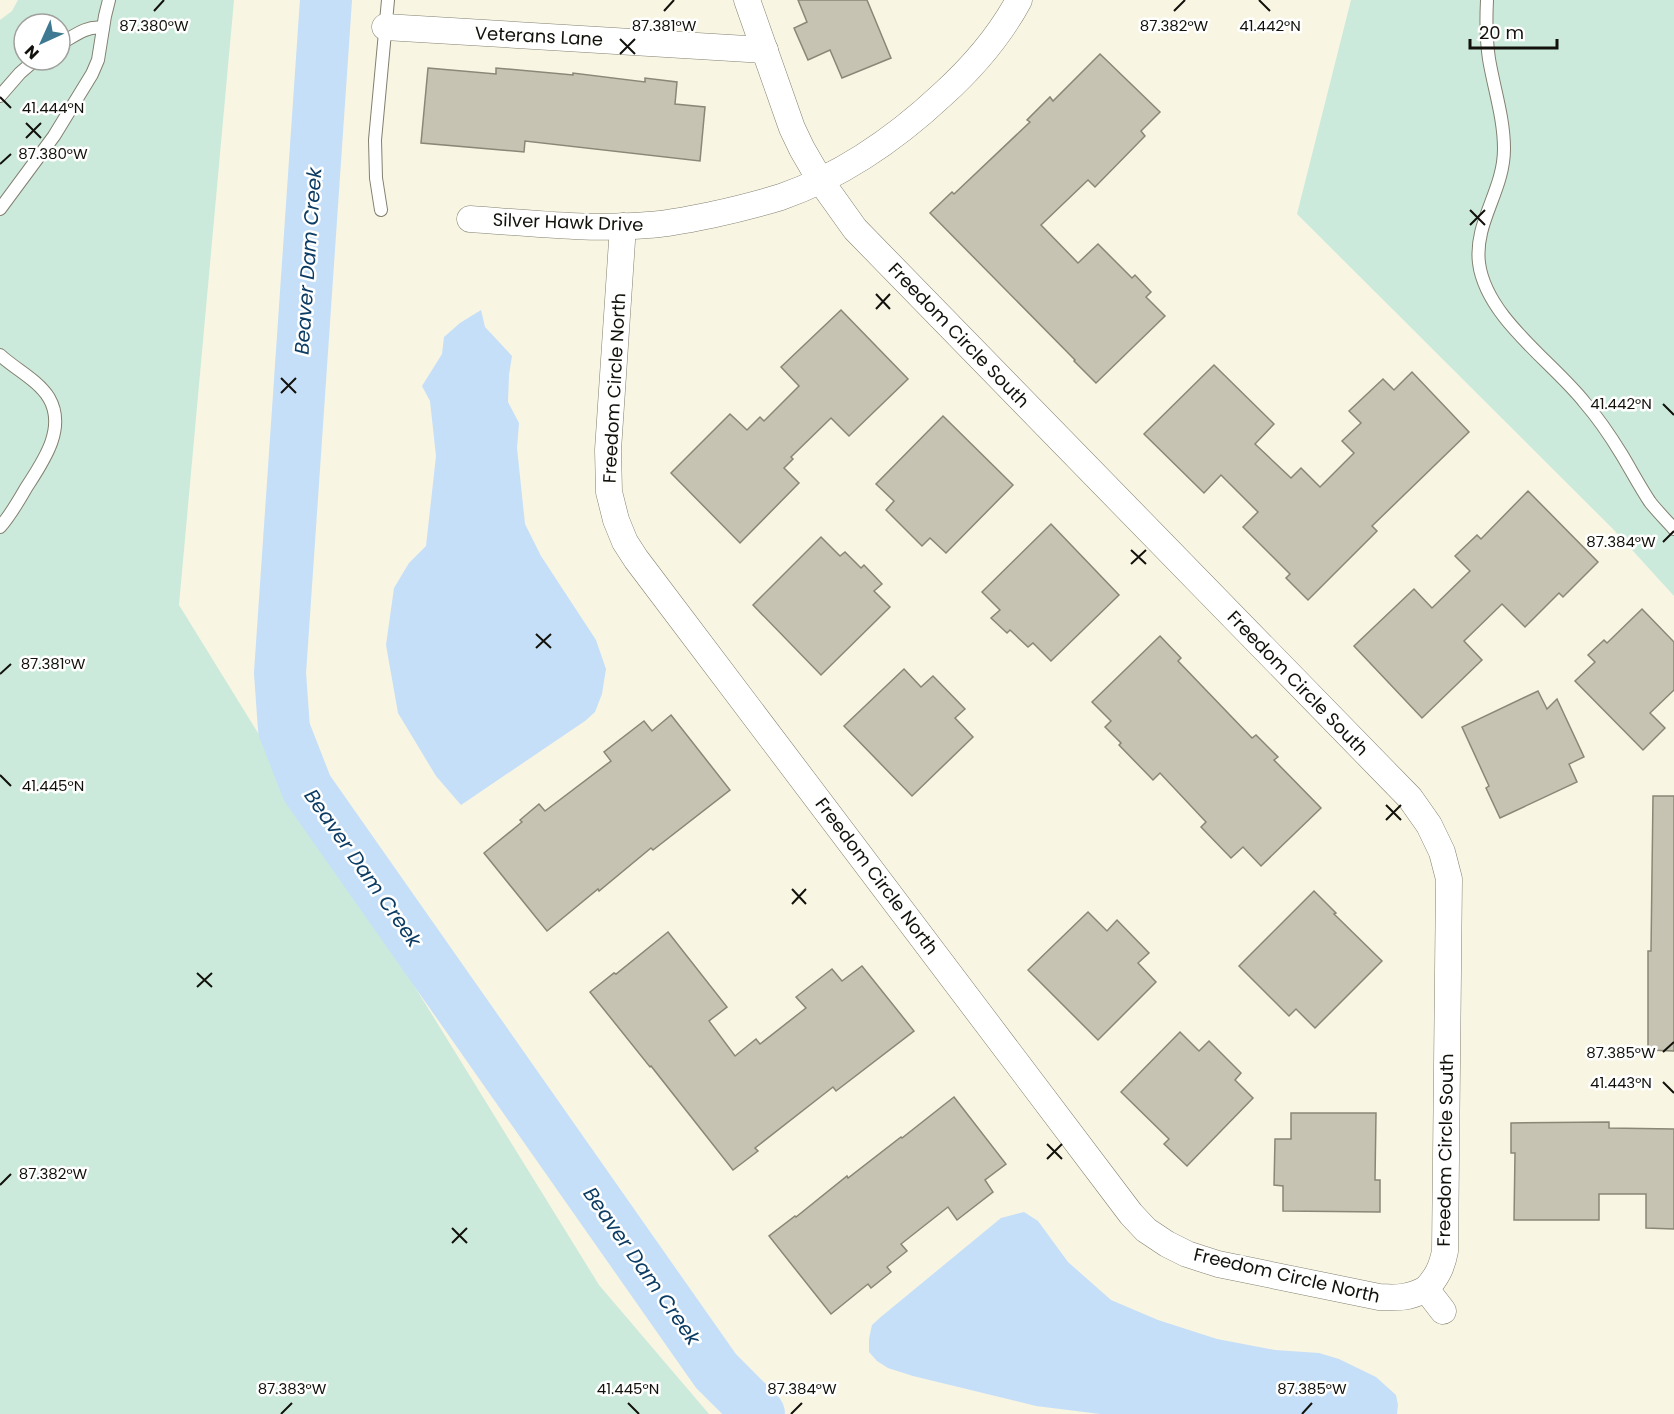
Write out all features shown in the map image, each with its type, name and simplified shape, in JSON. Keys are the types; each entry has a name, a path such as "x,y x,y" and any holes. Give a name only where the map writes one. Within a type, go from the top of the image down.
{"street":[{"path":"747,0 792,128 820,180"},
{"name":"Silver Hawk Drive","path":"470,219 575,225 649,225 744,208 782,196 820,180 876,148 928,108 983,54 1019,0"},
{"name":"Veterans Lane","path":"386,27 765,50"},
{"name":"Freedom Circle South","path":"820,180 855,229 1410,798 1429,825 1442,852 1449,879 1445,1251 1442,1267 1436,1279 1426,1289"},
{"name":"Freedom Circle North","path":"623,226 608,450 609,492 616,520 625,542 643,568 1131,1214 1146,1230 1187,1254 1218,1264 1379,1298 1413,1296 1426,1289"},
{"path":"1426,1289 1443,1311"}],"lane":[{"path":"0,209 54,136 92,74 98,60 109,0"},
{"path":"381,210 376,178 375,140 388,0"},
{"path":"1487,0 1486,23 1489,57 1503,130 1504,151 1498,188 1480,237 1478,252 1485,285 1497,306 1520,335 1584,400 1621,453 1651,503 1674,529"},
{"path":"72,37 88,28 103,28"},
{"path":"0,96 21,72"},
{"path":"0,355 48,396 55,419 55,430 43,462 0,527"}],"green space":[{"path":"18,0 234,0 179,605 599,1285 709,1414 0,1414 0,20 12,11"},
{"path":"1351,0 1674,0 1674,596 1613,529 1297,214"}],"water":[{"path":"481,310 485,327 512,356 508,402 519,423 517,448 525,524 541,556 596,640 606,669 602,694 595,712 461,805 436,776 398,713 386,645 394,588 409,563 426,546 436,456 430,401 422,386 442,354 444,337 460,323"},
{"path":"1024,1212 1038,1221 1068,1262 1111,1300 1158,1320 1217,1339 1275,1350 1319,1353 1339,1359 1376,1377 1396,1395 1397,1414 1100,1414 1036,1406 913,1376 888,1368 877,1361 869,1352 872,1325 1001,1218"}],"building":[{"path":"798,0 867,0 891,58 842,78 830,50 808,60 794,28 807,22"},
{"path":"1100,54 1160,112 1141,131 1145,136 1095,187 1088,180 1041,225 1078,263 1098,244 1132,278 1135,275 1151,292 1146,297 1165,316 1096,383 930,213 952,192 954,194 1030,122 1027,120 1050,97 1053,101"},
{"path":"428,68 496,74 496,68 573,75 573,73 645,82 645,78 677,82 675,104 705,107 700,161 525,141 524,152 421,143"},
{"path":"841,310 908,379 849,436 831,418 791,457 793,459 784,468 799,483 740,543 671,473 730,414 747,430 760,417 764,421 799,386 781,367"},
{"path":"1214,365 1274,424 1255,444 1291,478 1301,468 1320,487 1354,453 1342,441 1361,423 1349,411 1383,379 1394,390 1412,372 1469,432 1372,526 1377,531 1308,600 1286,578 1290,574 1243,527 1258,512 1221,475 1204,493 1144,434"},
{"path":"943,416 1013,485 946,553 930,538 922,546 886,510 894,501 876,484"},
{"path":"1528,491 1598,562 1563,597 1559,593 1525,627 1502,604 1464,641 1482,660 1422,718 1354,646 1414,589 1432,608 1470,571 1455,556 1477,535 1481,539"},
{"path":"1051,524 1119,595 1051,661 1033,643 1028,647 1010,630 1007,633 991,618 1000,610 982,592"},
{"path":"821,537 840,556 845,552 861,568 864,565 882,584 874,591 890,607 821,675 753,605"},
{"path":"1642,609 1674,642 1674,690 1650,713 1665,728 1643,750 1575,681 1595,662 1588,655 1604,640 1607,643"},
{"path":"1160,636 1181,658 1178,661 1252,738 1256,735 1278,757 1274,760 1321,808 1261,866 1243,847 1231,858 1201,827 1206,822 1160,773 1153,780 1119,745 1121,743 1105,727 1111,721 1092,702"},
{"path":"904,669 921,687 933,676 965,709 955,718 973,737 912,796 844,726"},
{"path":"1538,691 1547,709 1557,699 1584,757 1569,764 1577,782 1500,818 1486,788 1489,786 1462,727"},
{"path":"671,715 730,790 653,850 651,848 547,931 484,853 522,822 520,820 539,804 545,811 611,761 604,752 644,721 652,731"},
{"path":"1653,796 1674,796 1674,1051 1648,1050 1648,951 1651,951"},
{"path":"1314,891 1382,961 1315,1028 1296,1009 1289,1016 1239,966"},
{"path":"1088,912 1107,931 1117,920 1149,953 1138,963 1156,982 1098,1040 1028,970"},
{"path":"668,932 727,1007 709,1021 735,1056 756,1039 760,1044 806,1008 796,997 832,969 842,981 862,966 914,1031 836,1091 833,1087 755,1148 758,1151 733,1170 590,992"},
{"path":"1180,1032 1199,1051 1209,1041 1241,1073 1235,1080 1253,1098 1187,1166 1164,1144 1169,1139 1121,1092"},
{"path":"954,1097 1006,1164 985,1180 993,1192 957,1220 948,1207 901,1244 907,1251 887,1267 891,1272 871,1288 868,1284 831,1314 769,1236"},
{"path":"1291,1113 1376,1113 1375,1180 1380,1180 1380,1212 1283,1211 1283,1186 1274,1185 1275,1139 1291,1139"},
{"path":"1609,1122 1609,1128 1674,1129 1674,1229 1646,1228 1646,1194 1599,1194 1599,1220 1514,1220 1515,1153 1511,1153 1511,1123"}],"waterway":[{"name":"Beaver Dam Creek","path":"326,0 280,673 284,729 307,788 716,1371 759,1414"}]}
